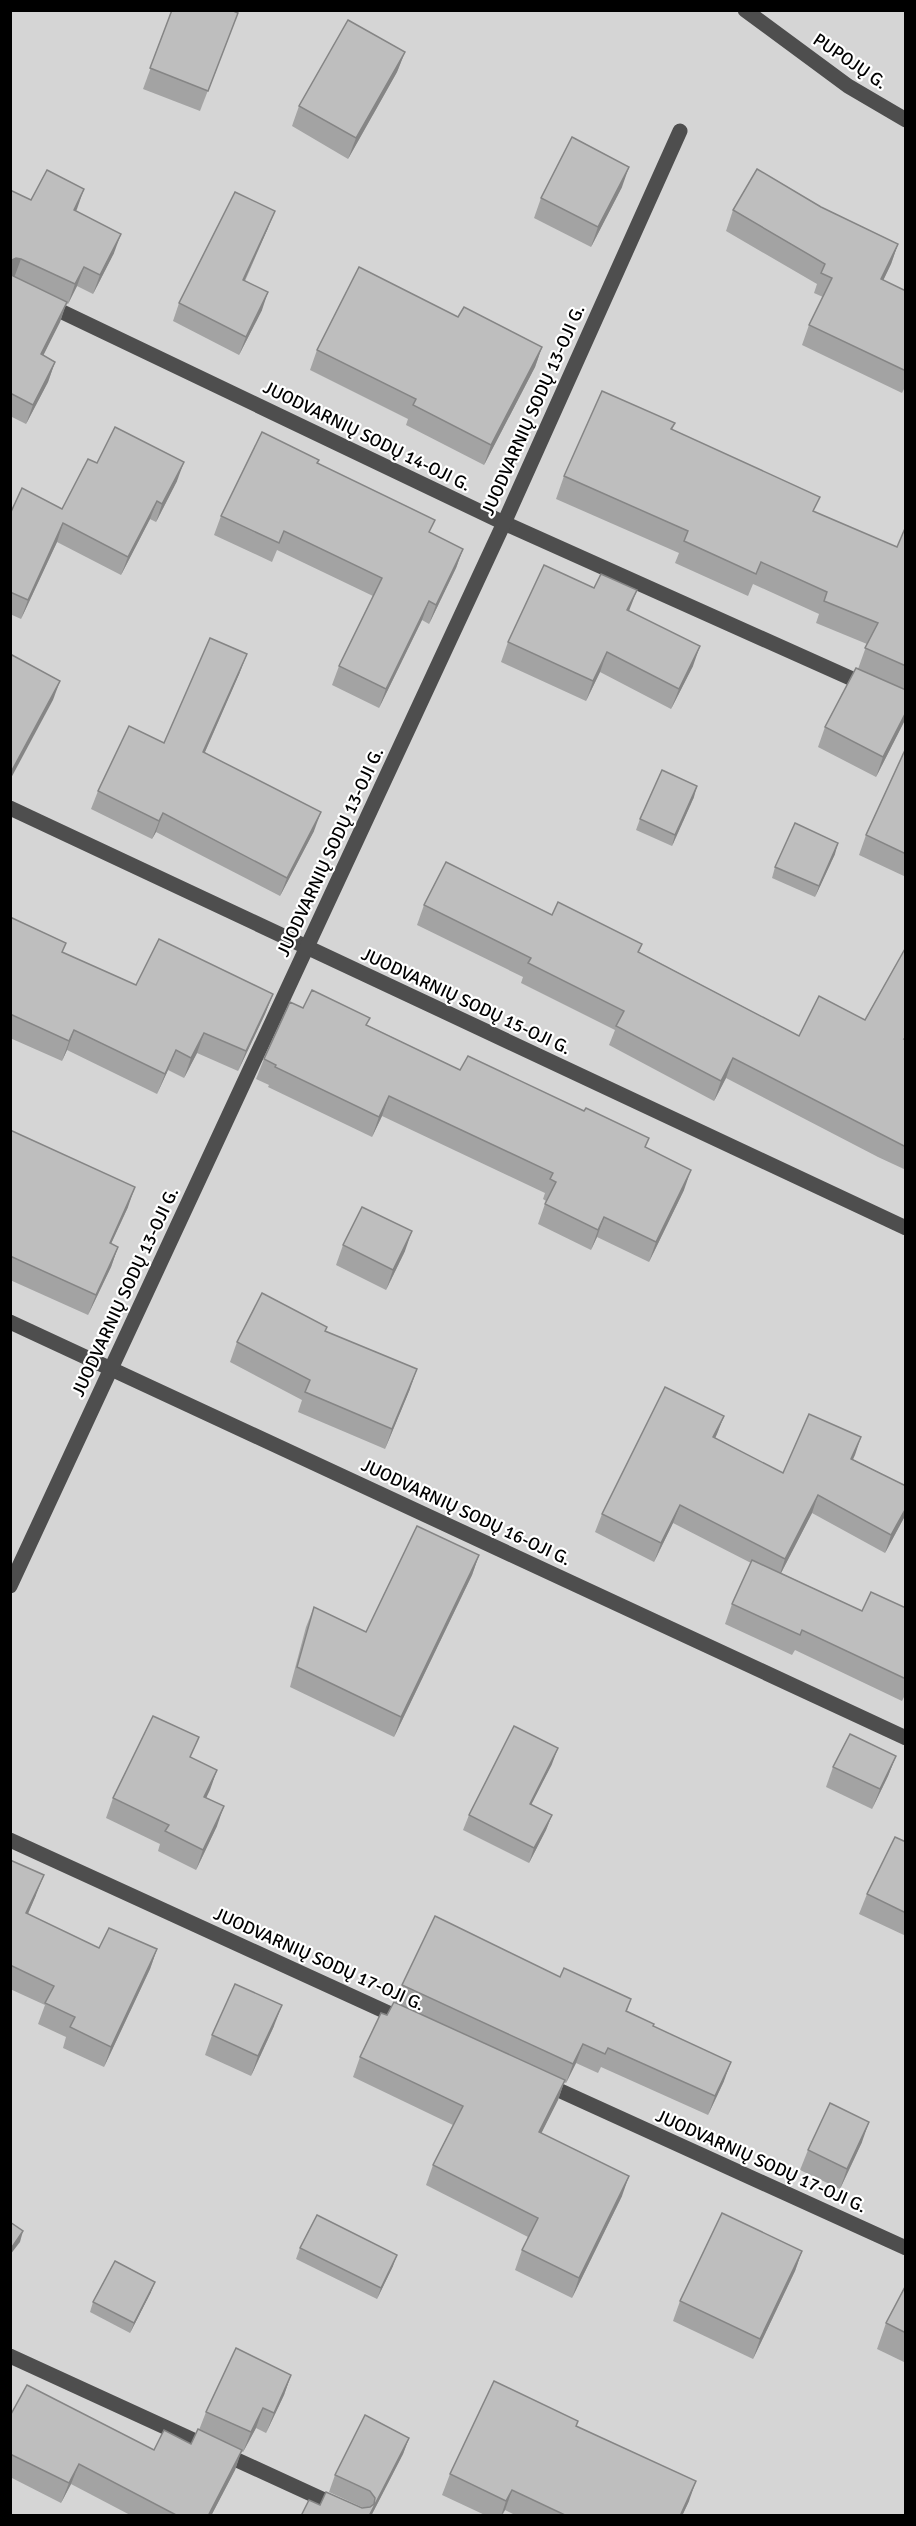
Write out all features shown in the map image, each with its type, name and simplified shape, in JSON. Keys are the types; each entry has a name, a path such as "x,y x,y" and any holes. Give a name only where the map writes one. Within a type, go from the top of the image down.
{"street":[{"name":"PUPOJŲ G.","path":"745,10 848,86 906,120"},
{"name":"JUODVARNIŲ SODŲ 13-OJI G.","path":"10,1586 504,523 680,131"},
{"name":"JUODVARNIŲ SODŲ 14-OJI G.","path":"10,287 504,523 906,703"},
{"name":"JUODVARNIŲ SODŲ 15-OJI G.","path":"10,808 906,1228"},
{"name":"JUODVARNIŲ SODŲ 16-OJI G.","path":"10,1322 906,1738"},
{"name":"JUODVARNIŲ SODŲ 17-OJI G.","path":"10,1840 425,2029"},
{"name":"JUODVARNIŲ SODŲ 17-OJI G.","path":"534,2079 906,2248"},
{"path":"10,2356 359,2516"}],"shaded area":[{"path":"11,11 905,11 905,2515 11,2516"}],"building":[{"path":"172,10 231,10 238,13 208,91 150,68"},
{"path":"348,20 405,52 356,138 299,106"},
{"path":"572,137 629,167 598,227 541,198"},
{"path":"757,169 821,207 898,244 881,279 906,291 906,371 809,325 832,278 821,273 825,264 733,210"},
{"path":"47,170 84,189 74,210 121,234 100,275 84,267 75,284 21,259 16,258 10,261 10,190 31,200"},
{"path":"235,192 275,211 243,280 268,292 246,337 179,303"},
{"path":"359,267 458,317 464,307 542,347 491,445 413,405 416,399 317,350"},
{"path":"10,273 67,302 41,354 55,362 33,405 10,393"},
{"path":"602,391 675,423 671,429 820,497 813,511 897,547 906,526 906,666 865,648 878,623 824,601 827,592 761,562 756,574 684,541 688,531 564,476"},
{"path":"115,427 184,462 162,504 157,501 128,557 63,523 28,600 10,592 10,514 22,488 62,509 88,459 97,463"},
{"path":"262,432 319,460 317,463 435,520 429,532 463,549 436,605 429,601 386,689 339,666 382,578 284,531 279,543 221,516"},
{"path":"544,565 594,588 601,574 637,590 627,610 700,646 679,689 607,652 593,681 508,642"},
{"path":"210,638 247,654 203,752 321,812 287,878 163,813 159,821 98,791 129,726 164,743"},
{"path":"12,655 60,681 10,774 10,658"},
{"path":"856,668 906,690 906,712 883,757 825,727"},
{"path":"906,750 906,854 866,835"},
{"path":"662,770 697,786 675,835 640,819"},
{"path":"795,823 838,843 819,886 775,867"},
{"path":"446,862 552,915 558,902 642,944 638,952 799,1036 819,996 865,1020 906,947 906,1037 904,1039 906,1040 906,1147 733,1058 721,1081 616,1026 624,1011 528,963 531,958 424,905"},
{"path":"10,917 66,943 62,952 136,985 159,939 273,994 246,1051 204,1033 191,1058 176,1050 165,1074 74,1030 69,1041 10,1014"},
{"path":"312,990 370,1018 366,1025 460,1070 468,1056 584,1111 586,1108 649,1138 645,1147 691,1170 656,1242 604,1217 598,1230 545,1204 556,1182 550,1179 553,1173 389,1096 379,1117 275,1067 276,1065 264,1059 290,1002 303,1008"},
{"path":"10,1130 135,1187 110,1243 118,1247 96,1295 10,1256"},
{"path":"362,1207 412,1231 393,1270 343,1245"},
{"path":"262,1293 327,1327 325,1331 417,1369 392,1429 305,1392 310,1380 237,1342"},
{"path":"665,1387 724,1416 713,1437 783,1473 809,1414 861,1437 851,1459 906,1486 906,1508 891,1535 818,1495 785,1559 680,1505 661,1543 602,1514"},
{"path":"417,1526 479,1555 401,1717 297,1667 314,1607 366,1632"},
{"path":"752,1560 862,1611 871,1592 906,1608 906,1679 802,1630 800,1635 732,1604"},
{"path":"153,1716 199,1737 190,1757 217,1770 204,1797 224,1806 203,1850 165,1831 169,1825 113,1798"},
{"path":"514,1726 558,1748 530,1804 552,1815 534,1848 469,1815"},
{"path":"850,1734 896,1756 880,1789 833,1767"},
{"path":"895,1837 906,1842 906,1913 867,1894"},
{"path":"10,1860 44,1875 26,1913 99,1948 109,1928 157,1949 111,2047 70,2027 75,2017 45,2003 54,1986 10,1965"},
{"path":"435,1916 560,1977 564,1968 631,1999 626,2011 731,2062 715,2096 608,2048 605,2054 583,2044 573,2064 402,1985"},
{"path":"235,1984 282,2005 258,2056 212,2035"},
{"path":"394,2002 565,2080 539,2132 629,2176 579,2278 522,2250 538,2218 433,2165 463,2106 360,2057 381,2013 387,2015"},
{"path":"830,2103 869,2122 847,2169 808,2150"},
{"path":"722,2213 802,2251 760,2339 680,2301"},
{"path":"317,2215 397,2255 381,2288 300,2248"},
{"path":"10,2222 23,2231 10,2250"},
{"path":"115,2261 155,2282 134,2323 93,2302"},
{"path":"906,2285 906,2333 886,2323"},
{"path":"236,2348 291,2375 274,2413 263,2408 251,2432 206,2412"},
{"path":"494,2381 578,2421 576,2426 696,2481 680,2516 567,2516 512,2490 506,2501 450,2474"},
{"path":"27,2385 154,2450 164,2430 191,2444 198,2429 242,2450 208,2516 178,2516 79,2464 69,2483 10,2454 10,2416"},
{"path":"365,2415 409,2438 369,2516 301,2516 309,2500 320,2505 326,2492 362,2508 374,2504 375,2498 370,2491 335,2475"}]}
